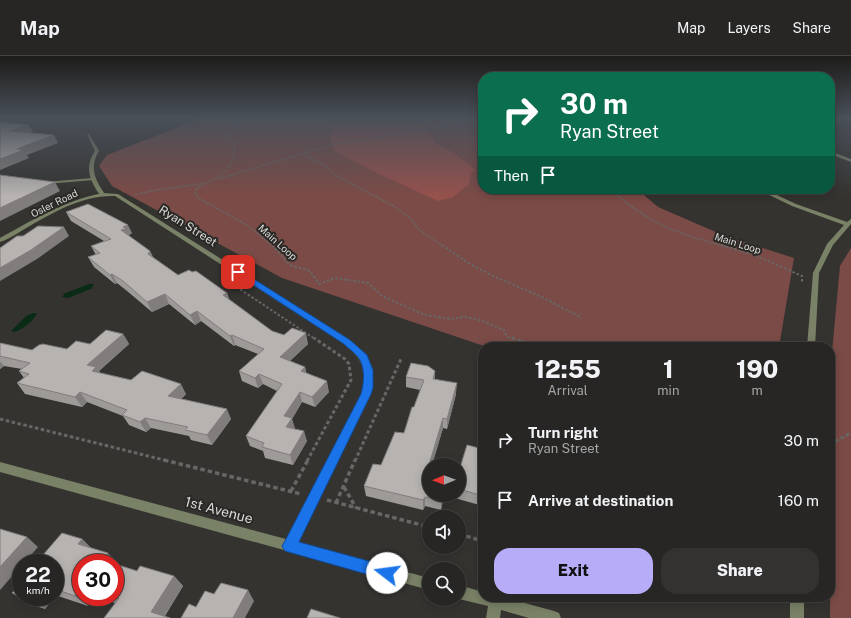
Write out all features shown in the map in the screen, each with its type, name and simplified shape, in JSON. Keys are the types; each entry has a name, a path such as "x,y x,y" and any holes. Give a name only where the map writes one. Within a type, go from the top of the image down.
{"street":[{"path":"93,144 97,151 94,155 92,164 92,179 102,194"},
{"path":"835,154 851,160"},
{"path":"38,182 51,183 92,179"},
{"name":"Ryan Street","path":"102,194 111,194 121,199 347,342 364,357 369,378 366,394 289,546"},
{"name":"Osler Road","path":"0,240 73,202 102,194"},
{"path":"771,194 794,205 849,222 830,244 816,273 812,342"},
{"name":"1st Avenue","path":"0,466 422,582"},
{"path":"466,594 478,597"},
{"path":"493,618 495,602 554,618"},
{"path":"797,602 797,618"}],"path":[{"name":"Main Loop","path":"235,144 236,147 226,170 221,176 196,189 195,194 200,199 247,225 269,242 290,265 310,271 319,284 335,278 368,283 382,296 407,308 444,318 477,319 504,330 507,337 524,342"},
{"path":"121,199 148,191 171,189 208,182 334,144"},
{"path":"303,153 324,165 335,175 397,208 412,220 418,229 470,264 582,318"},
{"name":"Main Loop","path":"616,194 623,202 654,222 703,240 718,242 745,251 802,276 802,288"},
{"path":"228,281 345,359 349,364 351,380 290,491"},
{"path":"336,503 402,358"},
{"path":"0,419 422,525"},
{"path":"835,441 851,433"},
{"path":"344,486 356,508"},
{"path":"466,536 478,540"}],"shaded area":[{"path":"135,144 478,144 478,194 643,194 658,207 725,236 794,258 780,342 478,342 478,344 282,278 112,186 99,166 107,155"},
{"path":"332,144 436,144 454,153 476,170 471,173 469,184 453,197 438,201 379,174 334,151"},
{"path":"851,248 851,618 830,618 830,602 835,602 835,342 833,342 840,266"},
{"path":"89,284 94,284 92,287 93,288 68,298 62,297 64,295 63,294"},
{"path":"37,313 27,325 17,331 11,331 26,316"}],"building":[{"path":"0,144 30,144 17,149 24,150 0,159"},
{"path":"0,175 55,182 0,208"},
{"path":"88,204 128,225 123,227 126,229 121,230 150,251 148,254 178,275 189,270 192,272 196,271 227,293 223,295 272,331 284,335 292,328 306,333 280,357 305,367 301,371 327,381 312,397 300,392 284,416 292,418 286,427 304,431 290,455 262,447 264,443 246,436 282,384 259,374 255,378 239,371 264,349 232,335 230,336 197,311 190,315 165,294 147,302 123,281 112,274 110,275 88,257 100,253 91,246 111,239 66,212"},
{"path":"38,226 64,227 31,250 0,268 0,248 17,236 23,236"},
{"path":"106,330 123,334 87,365 96,367 92,371 131,380 142,371 181,384 168,396 227,409 207,435 185,430 188,427 145,418 140,422 122,415 127,410 80,392 75,397 17,383 29,374 19,371 30,363 0,356 0,343 32,350 43,344 67,349 76,341 90,344"},
{"path":"411,363 428,366 435,371 433,379 457,383 447,419 443,418 431,458 422,458 422,500 364,486 373,464 381,465 395,432 404,433 412,407 414,407 424,380 406,377"},
{"path":"467,445 478,448 478,495 466,491 466,458 463,458"},
{"path":"0,529 27,537 0,567"},
{"path":"62,533 82,539 78,544 108,553 72,554 72,595 64,592 64,554 44,554"},
{"path":"140,566 174,576 151,612 170,618 104,618 113,606 124,606 124,567 137,571"},
{"path":"221,583 248,590 233,618 181,618 189,604 196,607 205,591 214,594"},
{"path":"311,609 340,618 307,618"}],"route":[{"path":"238,272 347,342 364,357 368,370 369,378 366,394 289,546 387,573"}]}
